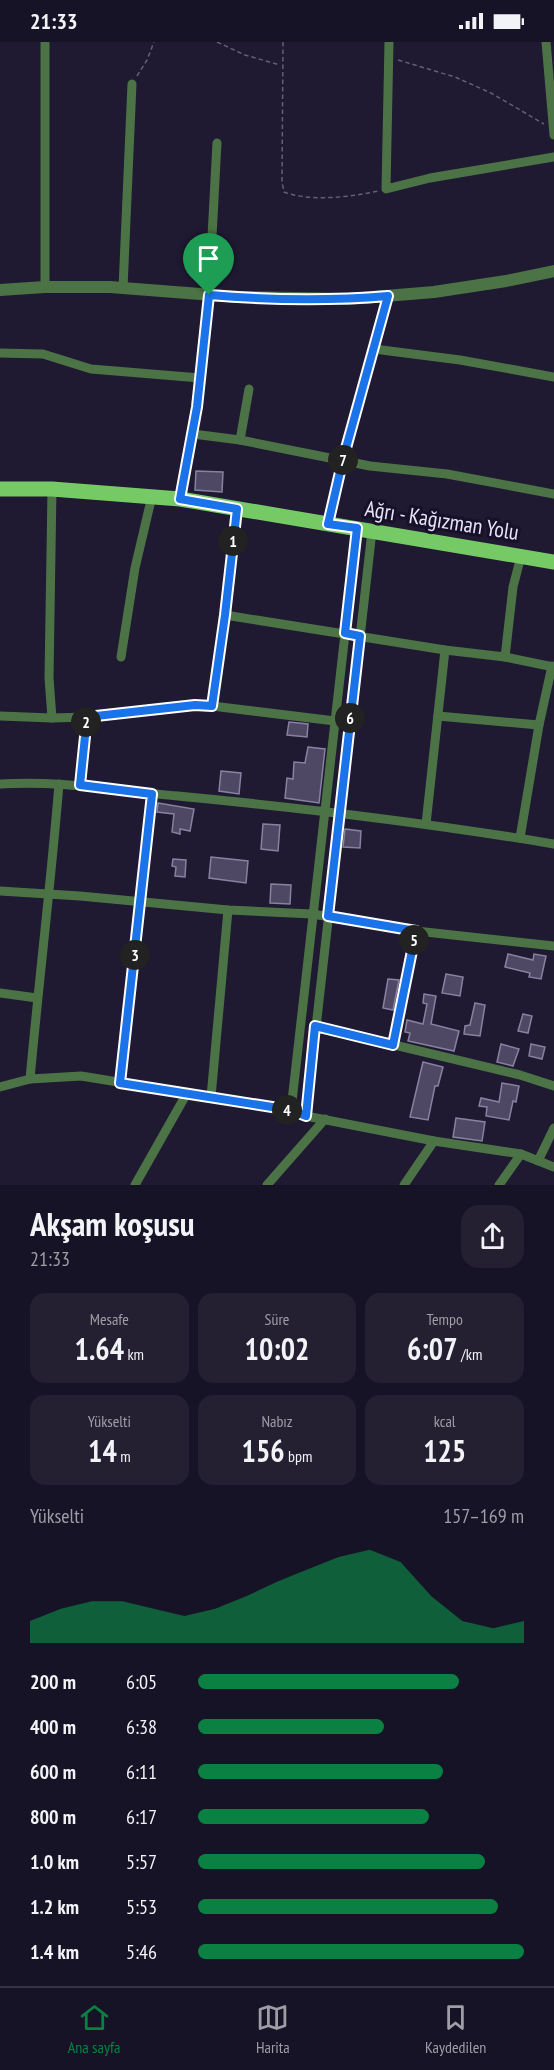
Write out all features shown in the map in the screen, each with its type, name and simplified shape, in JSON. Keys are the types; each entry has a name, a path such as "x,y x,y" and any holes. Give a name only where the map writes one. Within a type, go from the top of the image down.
{"main road":[{"name":"Ağrı - Kağızman Yolu","path":"0,489 52,489 180,499 554,562"}],"street":[{"path":"45,42 45,286"},
{"path":"389,42 386,189 430,178 554,157"},
{"path":"546,42 554,130"},
{"path":"123,288 132,84"},
{"path":"180,499 193,434 209,295 217,143"},
{"path":"0,290 45,286 123,288 239,297 349,299 454,289 554,271"},
{"path":"328,524 343,459 388,296"},
{"path":"374,349 460,360 554,377"},
{"path":"0,353 43,354 91,369 200,378"},
{"path":"240,440 249,389"},
{"path":"193,434 240,440 370,466 447,474 554,494"},
{"path":"52,489 49,678 52,718"},
{"path":"121,657 135,568 152,496"},
{"path":"212,706 237,509"},
{"path":"291,1110 345,633 364,530"},
{"path":"306,1116 360,636 364,530"},
{"path":"504,657 513,587 521,556"},
{"path":"225,615 445,650 504,657 553,667 539,725 520,838"},
{"path":"426,825 445,650"},
{"path":"0,716 87,717 195,705 335,721"},
{"path":"438,716 539,725"},
{"path":"80,785 87,717"},
{"path":"0,784 32,782 80,785 325,811 554,844"},
{"path":"30,1079 50,894 59,784"},
{"path":"120,1083 152,794"},
{"path":"0,891 228,910 312,914 416,931 554,946"},
{"path":"211,1097 228,910"},
{"path":"393,1045 416,931"},
{"path":"0,993 37,998"},
{"path":"315,1026 520,1075 554,1086"},
{"path":"0,1087 30,1079 81,1077 291,1110 306,1116 521,1154 554,1167"},
{"path":"135,1185 187,1093"},
{"path":"267,1185 325,1119"},
{"path":"538,1161 554,1128"},
{"path":"404,1185 434,1140"},
{"path":"499,1185 521,1154"}],"path":[{"path":"132,84 147,60 154,42"},
{"path":"217,42 245,55 281,65"},
{"path":"282,42 284,118 282,182 284,192 296,197 318,197 362,194 386,189"},
{"path":"389,57 455,76 491,93 554,130"}],"building":[{"path":"196,471 223,472 222,492 195,490"},
{"path":"289,722 308,724 307,737 287,735"},
{"path":"308,747 325,749 319,803 285,798 287,778 293,779 294,762 305,763"},
{"path":"221,771 241,773 239,794 219,791"},
{"path":"158,803 194,809 190,831 180,829 180,834 172,832 174,814 157,812"},
{"path":"263,824 280,825 278,851 261,849"},
{"path":"345,829 361,831 360,848 343,847"},
{"path":"211,857 248,861 246,883 209,878"},
{"path":"173,859 186,860 185,877 175,876 176,867 172,866"},
{"path":"271,884 291,885 290,904 270,903"},
{"path":"508,954 533,960 534,954 546,956 541,979 529,977 530,973 505,967"},
{"path":"446,974 463,977 460,996 442,993"},
{"path":"388,979 399,980 393,1010 383,1008"},
{"path":"424,994 436,996 431,1024 459,1031 454,1051 408,1041 410,1033 405,1032 407,1020 423,1024 427,1004 423,1003"},
{"path":"475,1003 485,1005 480,1036 464,1034 465,1026 470,1025"},
{"path":"523,1014 532,1016 528,1033 518,1031"},
{"path":"501,1044 519,1049 513,1066 497,1062"},
{"path":"531,1044 545,1047 542,1059 529,1056"},
{"path":"423,1062 443,1067 438,1086 435,1086 428,1120 410,1117"},
{"path":"502,1083 519,1086 509,1120 486,1116 487,1107 479,1106 481,1098 499,1102"},
{"path":"456,1118 485,1122 482,1141 453,1137"}],"route":[{"path":"209,295 349,299 388,296 343,459 328,524 357,528 345,633 360,636 328,916 416,931 393,1045 315,1026 306,1116 291,1110 120,1083 152,794 80,785 87,717 195,705 212,706 237,509 180,499 197,407 209,295"}]}
